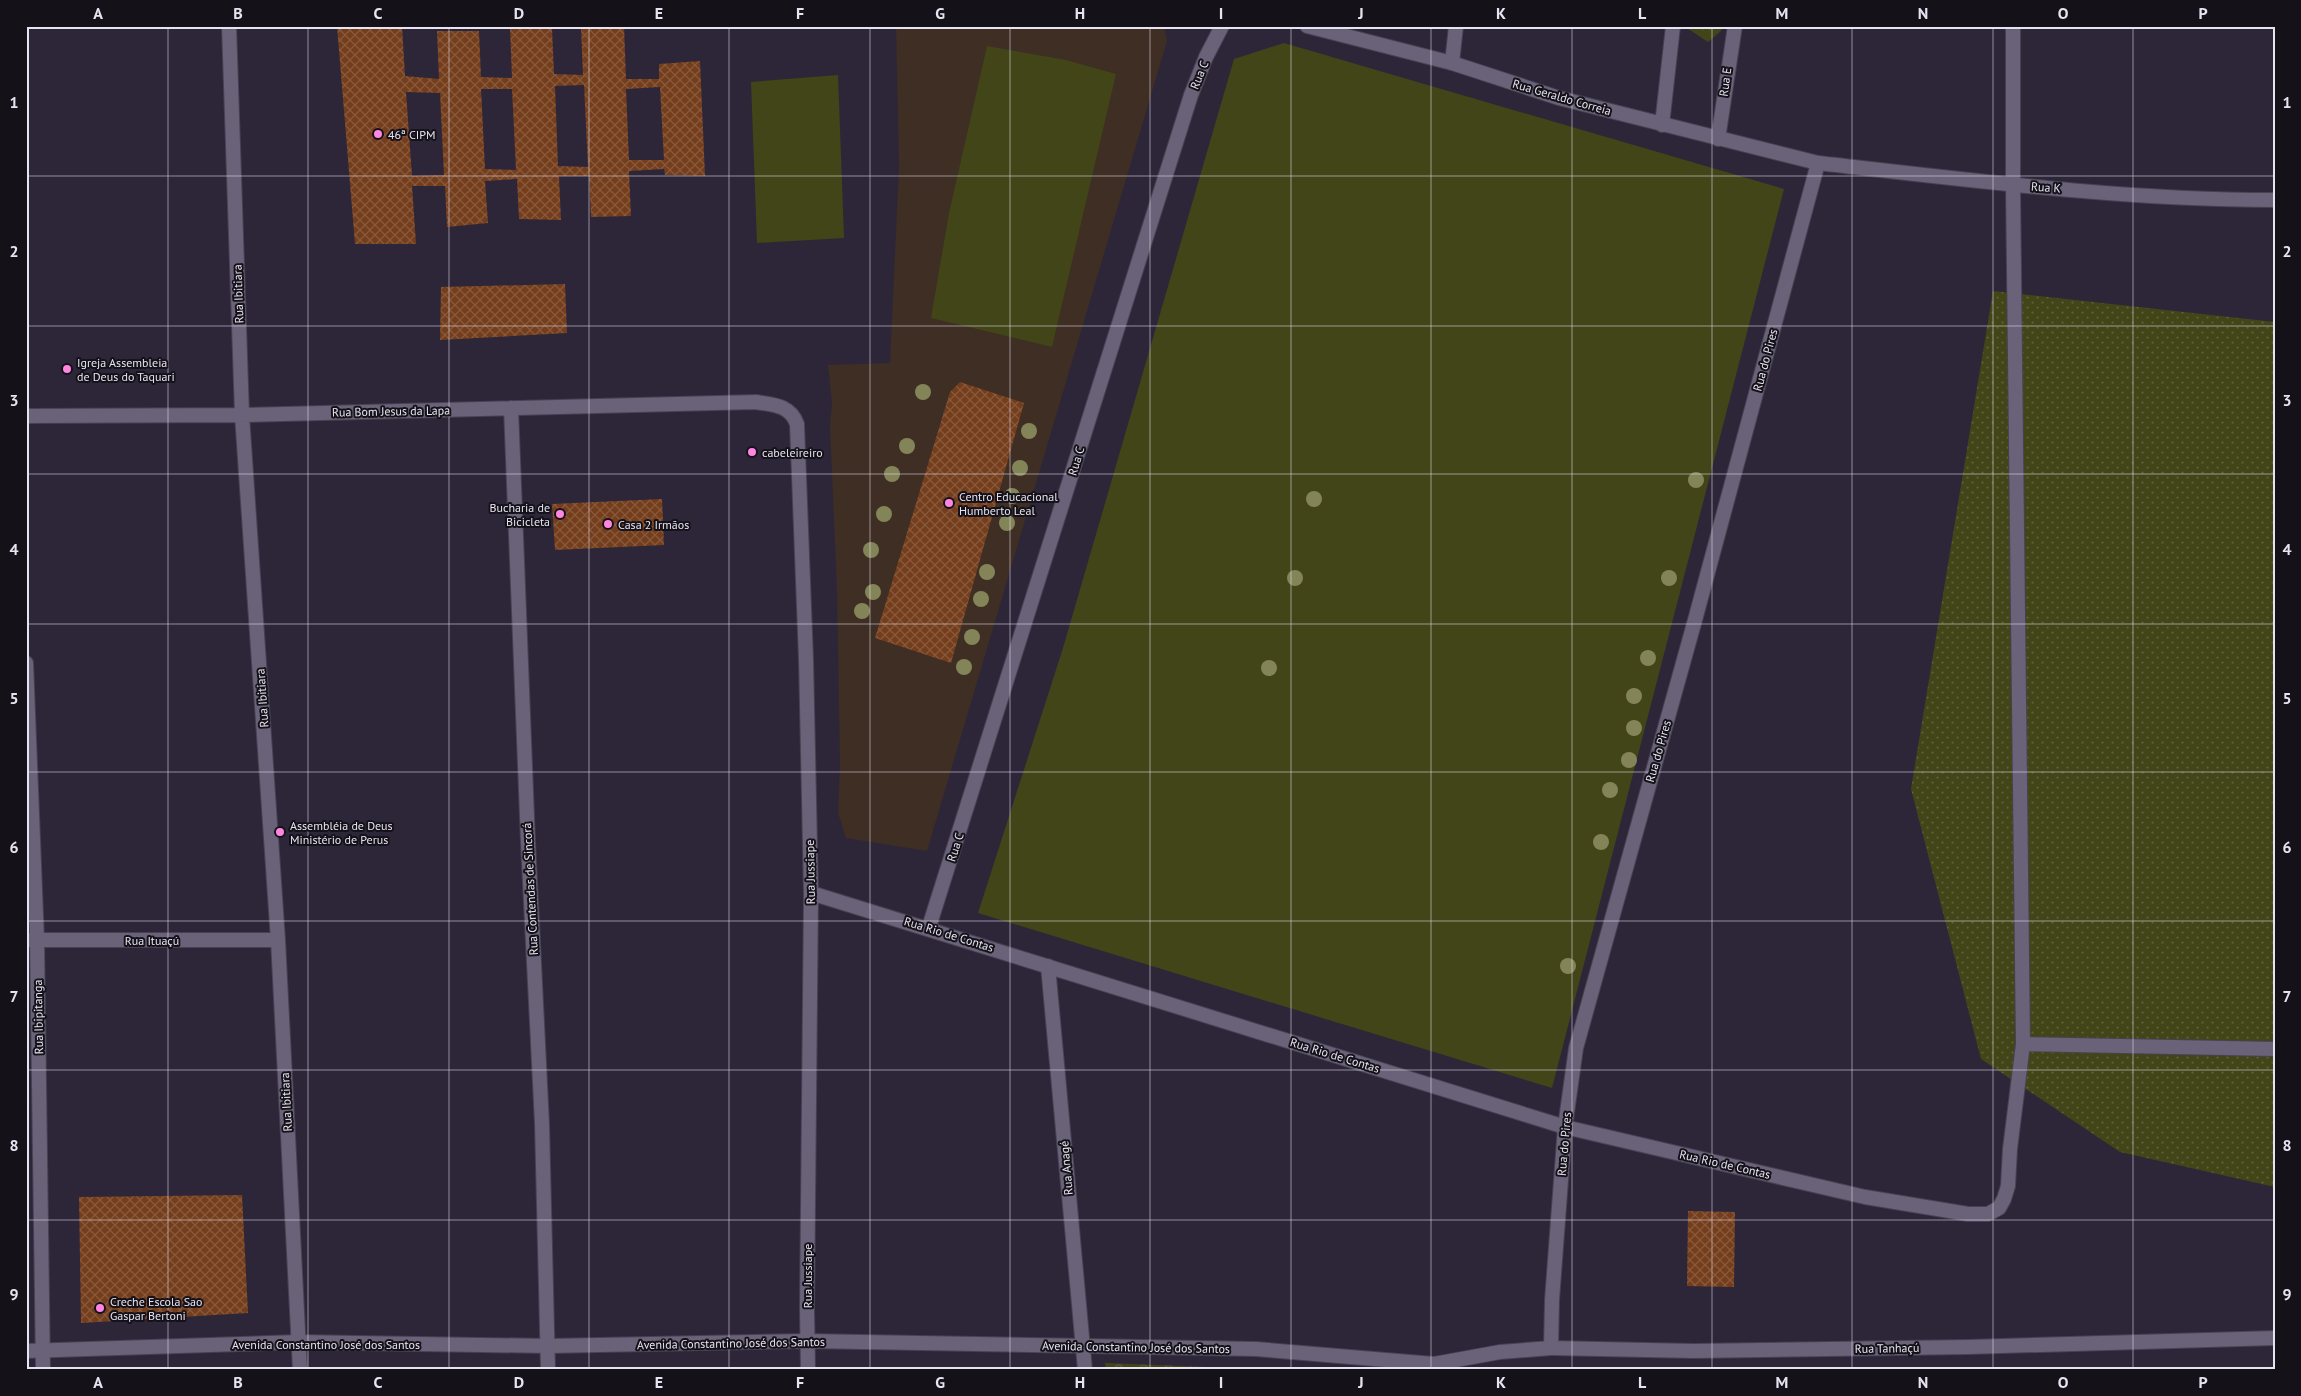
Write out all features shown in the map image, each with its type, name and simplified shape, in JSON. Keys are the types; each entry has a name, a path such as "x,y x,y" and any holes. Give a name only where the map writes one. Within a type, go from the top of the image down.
{"street":[{"name":"Rua Ibitiara","path":"229,26 242,415 278,940 300,1370"},
{"name":"Rua C","path":"928,927 1191,95 1206,57 1222,26"},
{"name":"Rua Geraldo Correia","path":"1307,26 1452,63 1559,98 1818,163"},
{"path":"1452,63 1456,26"},
{"path":"1662,125 1673,26"},
{"name":"Rua E","path":"1718,139 1735,26"},
{"path":"2013,26 2013,185 2023,1044 2275,1049"},
{"name":"Rua K","path":"1818,163 2013,185 2224,200 2275,200"},
{"name":"Rua do Pires","path":"1551,1348 1552,1300 1565,1127 1576,1048 1696,620 1818,163"},
{"name":"Rua Bom Jesus da Lapa","path":"26,416 242,415 756,402"},
{"name":"Rua Jussiape","path":"756,402 786,409 794,415 797,424 806,650 811,893 808,1370"},
{"name":"Rua Contendas de Sincorá","path":"511,408 528,842 542,1124 548,1370"},
{"name":"Rua Ibipitanga","path":"26,664 43,1370"},
{"name":"Rua Rio de Contas","path":"811,893 928,927 1565,1127 1865,1197 1968,1214 1988,1214 2000,1208 2008,1186 2010,1148 2023,1044"},
{"name":"Rua Ituaçú","path":"32,940 278,940"},
{"name":"Rua Anagé","path":"1048,966 1085,1370"},
{"name":"Rua Tanhaçú","path":"1434,1364 1500,1352 1551,1348 1723,1350 1968,1347 2244,1337 2275,1338"},
{"name":"Avenida Constantino José dos Santos","path":"26,1352 298,1342 548,1346 807,1341 1256,1349 1434,1364"},
{"path":"1418,1370 1434,1364"}],"shaded area":[{"path":"896,26 1164,26 1167,41 927,851 846,838 838,813 840,767 837,591 830,427 832,403 828,365 890,363 899,166"}],"green space":[{"path":"1684,26 1722,26 1721,31 1708,42"},
{"path":"1284,43 1784,189 1552,1088 978,913 1063,648 1234,59"},
{"path":"987,46 1066,60 1116,74 1052,347 931,318 949,213"},
{"path":"838,75 844,238 757,243 751,82"},
{"path":"1993,291 2275,322 2275,1187 2120,1152 1981,1059 1911,789"},
{"path":"1105,1363 1284,1370 1106,1370"}],"building":[{"path":"337,26 402,26 405,76 439,79 437,31 479,31 481,77 512,78 510,28 552,28 554,74 583,75 581,28 624,26 626,79 659,79 659,64 700,61 705,176 665,175 664,169 629,171 631,216 591,217 589,176 559,176 561,220 519,219 517,179 485,181 488,223 447,227 445,186 412,186 416,244 355,244","holes":["584,85 588,167 558,166 555,86","660,87 664,160 629,160 626,89","481,89 512,89 516,170 485,169","406,92 440,93 444,175 412,176"]},
{"path":"565,284 567,333 440,340 441,287"},
{"path":"960,382 1024,403 951,663 875,638 950,392"},
{"name":"Casa 2 Irmãos","path":"662,499 664,545 555,550 552,504"},
{"path":"242,1195 248,1313 81,1323 79,1197"},
{"path":"1688,1211 1735,1212 1734,1287 1687,1286"}],"place":[{"name":"46ª CIPM","path":"378,134"},
{"name":"Igreja Assembleia de Deus do Taquari","path":"67,369"},
{"name":"cabeleireiro","path":"752,452"},
{"name":"Centro Educacional Humberto Leal","path":"949,503"},
{"name":"Bucharia de Bicicleta","path":"560,514"},
{"name":"Casa 2 Irmãos","path":"608,524"},
{"name":"Assembléia de Deus Ministério de Perus","path":"280,832"},
{"name":"Creche Escola Sao Gaspar Bertoni","path":"100,1308"}]}
